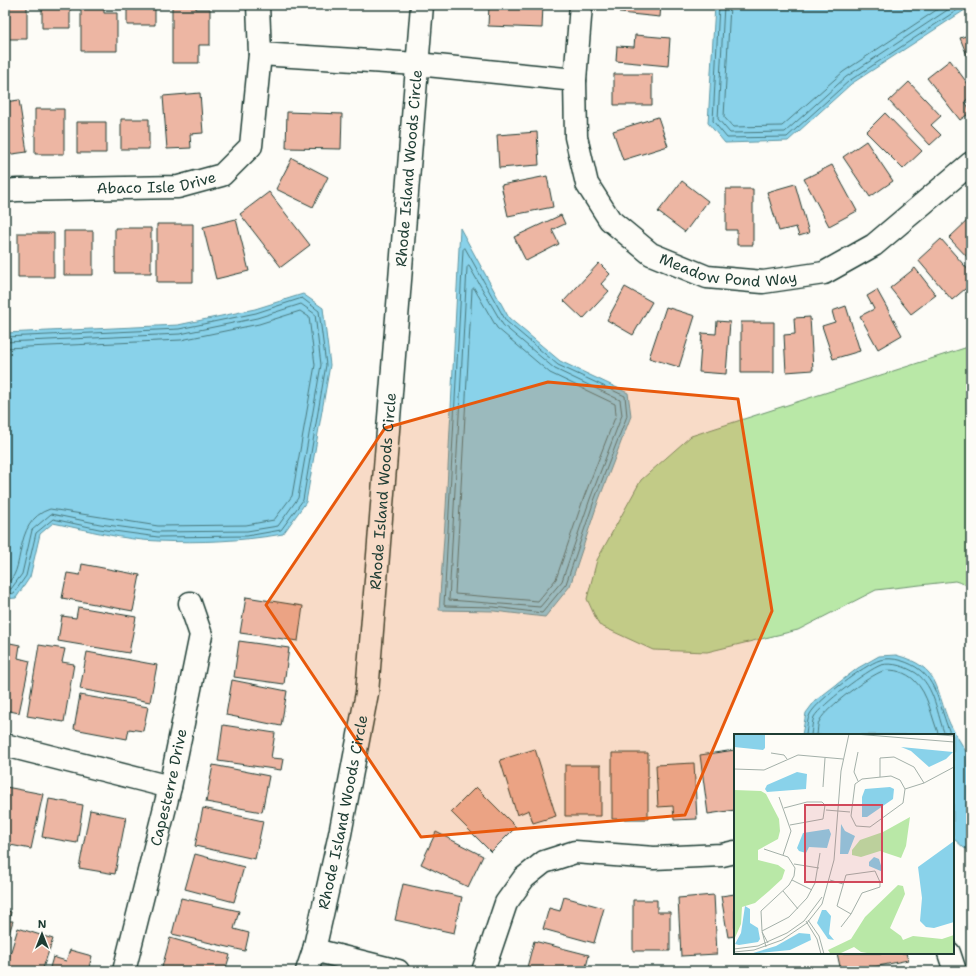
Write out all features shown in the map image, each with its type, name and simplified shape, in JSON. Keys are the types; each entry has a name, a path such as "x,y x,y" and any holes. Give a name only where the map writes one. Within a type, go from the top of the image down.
{"street":[{"name":"Abaco Isle Drive","path":"5,192 17,190 178,187 222,175 251,146 260,54 258,5"},
{"name":"Rhode Island Woods Circle","path":"307,971 314,950 345,811 367,693 416,64 422,5"},
{"name":"Meadow Pond Way","path":"581,5 575,80 576,137 587,184 610,220 651,254 707,277 763,282 824,273 874,245 971,163"},
{"path":"260,54 416,64 575,80"},
{"name":"Capesterre Drive","path":"124,971 170,787 201,635 190,603"},
{"path":"5,745 170,787"},
{"path":"483,971 506,903 524,878 544,862 575,852 654,858 722,855 734,852"},
{"path":"314,950 398,971"},
{"path":"949,954 955,971"}],"highlighted area":[{"path":"548,382 738,399 772,611 685,815 421,837 266,605 385,428"}],"green space":[{"path":"971,346 971,586 955,581 876,590 798,630 707,652 653,650 599,625 587,599 597,560 641,480 691,436"}],"water":[{"path":"715,5 971,6 851,84 788,141 725,143 708,123"},
{"path":"460,228 509,318 560,361 628,393 631,416 598,502 570,586 545,617 494,611 439,610 446,508"},
{"path":"303,294 323,308 330,365 306,502 283,534 221,541 158,541 119,537 53,523 40,534 30,577 16,598 5,599 5,333 178,325 255,309"},
{"path":"896,655 911,660 922,666 934,681 950,724 972,764 971,850 964,848 954,839 954,734 802,734 806,713 815,701 858,668 879,656"}],"building":[{"path":"5,5 27,5 27,39 5,39"},
{"path":"42,5 70,5 70,28 42,28"},
{"path":"81,5 104,5 104,13 117,13 117,51 81,51"},
{"path":"127,5 155,5 155,25 127,25"},
{"path":"172,5 196,5 196,9 210,9 210,45 199,45 199,63 172,63"},
{"path":"316,5 334,5 318,10"},
{"path":"489,5 543,5 542,28 488,26"},
{"path":"620,5 661,5 660,17 620,13"},
{"path":"971,34 971,65 960,38"},
{"path":"635,35 670,38 668,66 616,61 617,46 634,47"},
{"path":"950,60 971,88 971,97 965,101 971,112 960,120 927,78"},
{"path":"614,74 652,74 652,105 614,105"},
{"path":"909,82 941,116 931,125 941,135 930,145 889,101"},
{"path":"200,93 203,133 190,134 191,148 167,149 163,96"},
{"path":"19,100 27,152 5,155 5,102"},
{"path":"35,109 64,109 64,154 35,154"},
{"path":"287,112 342,114 341,149 286,148"},
{"path":"885,113 922,151 903,169 866,132"},
{"path":"658,117 668,146 623,160 613,131"},
{"path":"121,119 149,119 149,149 121,149"},
{"path":"77,122 106,122 106,153 77,153"},
{"path":"537,132 539,165 499,168 497,135"},
{"path":"866,141 893,181 870,197 843,157"},
{"path":"292,158 328,177 313,207 276,189"},
{"path":"832,165 857,211 829,226 804,179"},
{"path":"547,176 553,207 508,216 501,185"},
{"path":"682,181 708,201 685,232 658,212"},
{"path":"795,184 809,233 799,236 796,227 779,231 767,192"},
{"path":"726,189 753,189 753,245 737,245 737,230 726,230"},
{"path":"269,192 310,245 281,267 240,214"},
{"path":"561,215 565,224 552,230 559,244 526,261 514,237"},
{"path":"971,217 971,261 949,238"},
{"path":"236,219 249,271 216,279 203,227"},
{"path":"157,224 193,224 193,282 157,282"},
{"path":"115,228 151,228 151,273 115,273"},
{"path":"64,231 93,231 93,275 64,275"},
{"path":"18,233 54,233 54,277 18,277"},
{"path":"941,239 971,273 971,284 952,300 918,260"},
{"path":"599,263 610,274 601,284 609,291 583,319 564,301"},
{"path":"915,268 936,295 911,314 890,288"},
{"path":"625,287 652,302 633,335 607,320"},
{"path":"877,290 902,335 878,349 860,316 874,309 867,296"},
{"path":"846,306 860,351 833,359 822,326 835,322 832,311"},
{"path":"666,307 695,316 679,367 649,358"},
{"path":"810,317 813,370 786,372 784,335 795,334 794,318"},
{"path":"717,321 730,322 726,374 699,372 702,333 716,334"},
{"path":"741,322 774,322 774,373 741,373"},
{"path":"82,564 140,575 133,611 62,598 67,573 80,575"},
{"path":"246,597 303,606 298,641 240,633"},
{"path":"78,607 136,617 129,653 58,641 62,616 76,618"},
{"path":"239,641 289,648 284,684 234,677"},
{"path":"5,642 20,645 18,658 30,661 19,713 5,710"},
{"path":"39,645 65,649 62,662 74,664 64,722 27,716"},
{"path":"87,652 157,665 150,702 80,689"},
{"path":"232,680 287,691 281,726 226,715"},
{"path":"80,695 148,707 143,731 129,729 127,739 74,729"},
{"path":"223,725 275,733 271,758 283,759 281,770 218,761"},
{"path":"535,749 556,816 533,823 529,810 517,815 500,760"},
{"path":"734,750 734,810 708,814 700,755"},
{"path":"612,753 648,753 648,819 612,819"},
{"path":"694,763 697,819 674,820 673,806 658,807 656,765"},
{"path":"213,765 269,776 262,812 206,802"},
{"path":"565,765 601,765 601,816 565,816"},
{"path":"6,787 43,794 31,849 5,844"},
{"path":"476,787 516,827 491,852 451,812"},
{"path":"49,799 83,805 77,843 42,837"},
{"path":"203,808 263,821 255,859 195,846"},
{"path":"90,810 126,817 115,874 79,868"},
{"path":"436,832 483,856 468,887 421,864"},
{"path":"195,854 244,867 234,902 185,889"},
{"path":"403,884 462,897 454,933 395,920"},
{"path":"734,894 734,936 728,937 721,896"},
{"path":"714,895 717,954 681,956 678,898"},
{"path":"564,897 604,908 594,943 543,929 549,908 560,911"},
{"path":"181,898 239,911 234,929 249,933 245,951 172,934"},
{"path":"633,900 657,900 657,912 670,912 670,951 633,951"},
{"path":"5,910 11,912 9,921 13,921 5,947"},
{"path":"18,928 53,939 42,971 5,971"},
{"path":"170,938 230,955 225,971 161,971"},
{"path":"534,941 589,955 585,971 526,971"},
{"path":"70,950 92,956 88,971 49,971 53,957 66,961"},
{"path":"837,954 906,954 908,960 854,971 841,971"}]}
